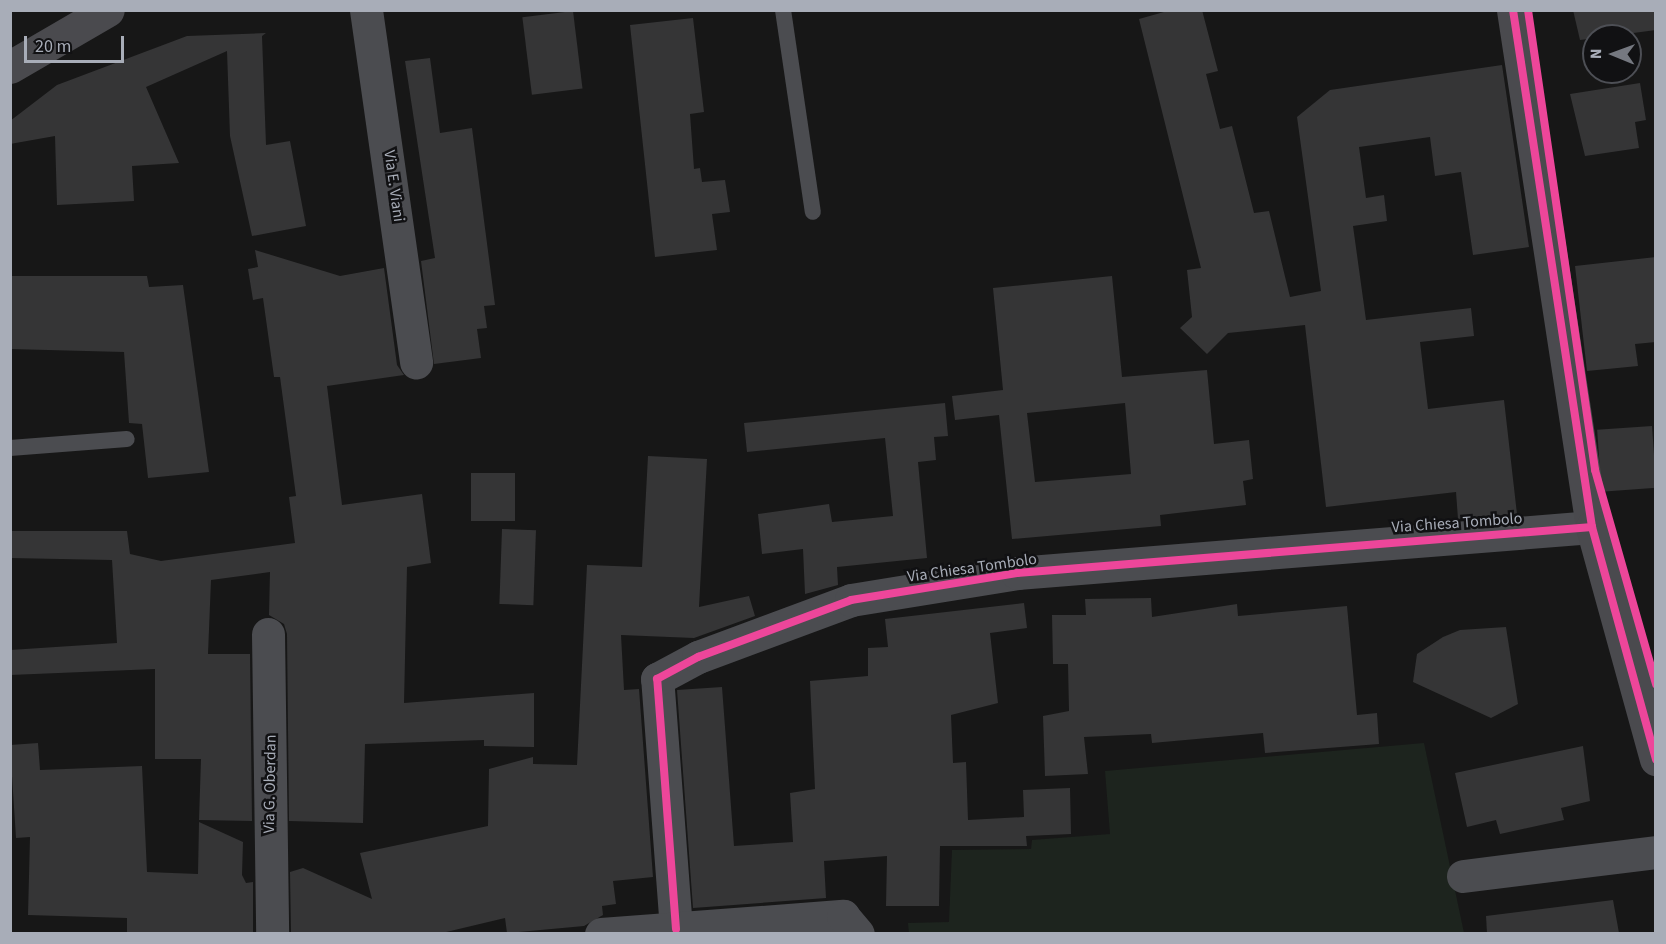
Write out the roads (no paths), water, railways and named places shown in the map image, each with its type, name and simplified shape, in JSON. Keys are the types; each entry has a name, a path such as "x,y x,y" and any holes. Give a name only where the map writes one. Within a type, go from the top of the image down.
{"street":[{"path":"10,67 108,10"},
{"name":"Via E. Viani","path":"366,10 416,362"},
{"path":"1513,10 1592,527 1656,759"},
{"name":"Via Chiesa Tombolo","path":"676,929 657,679 698,657 851,600 1017,573 1592,527"},
{"name":"Via G. Oberdan","path":"267,634 273,933"},
{"path":"1464,876 1656,852"},
{"path":"601,933 843,916 858,933"}],"lane":[{"path":"783,10 813,212"},
{"path":"10,448 127,440"}]}
